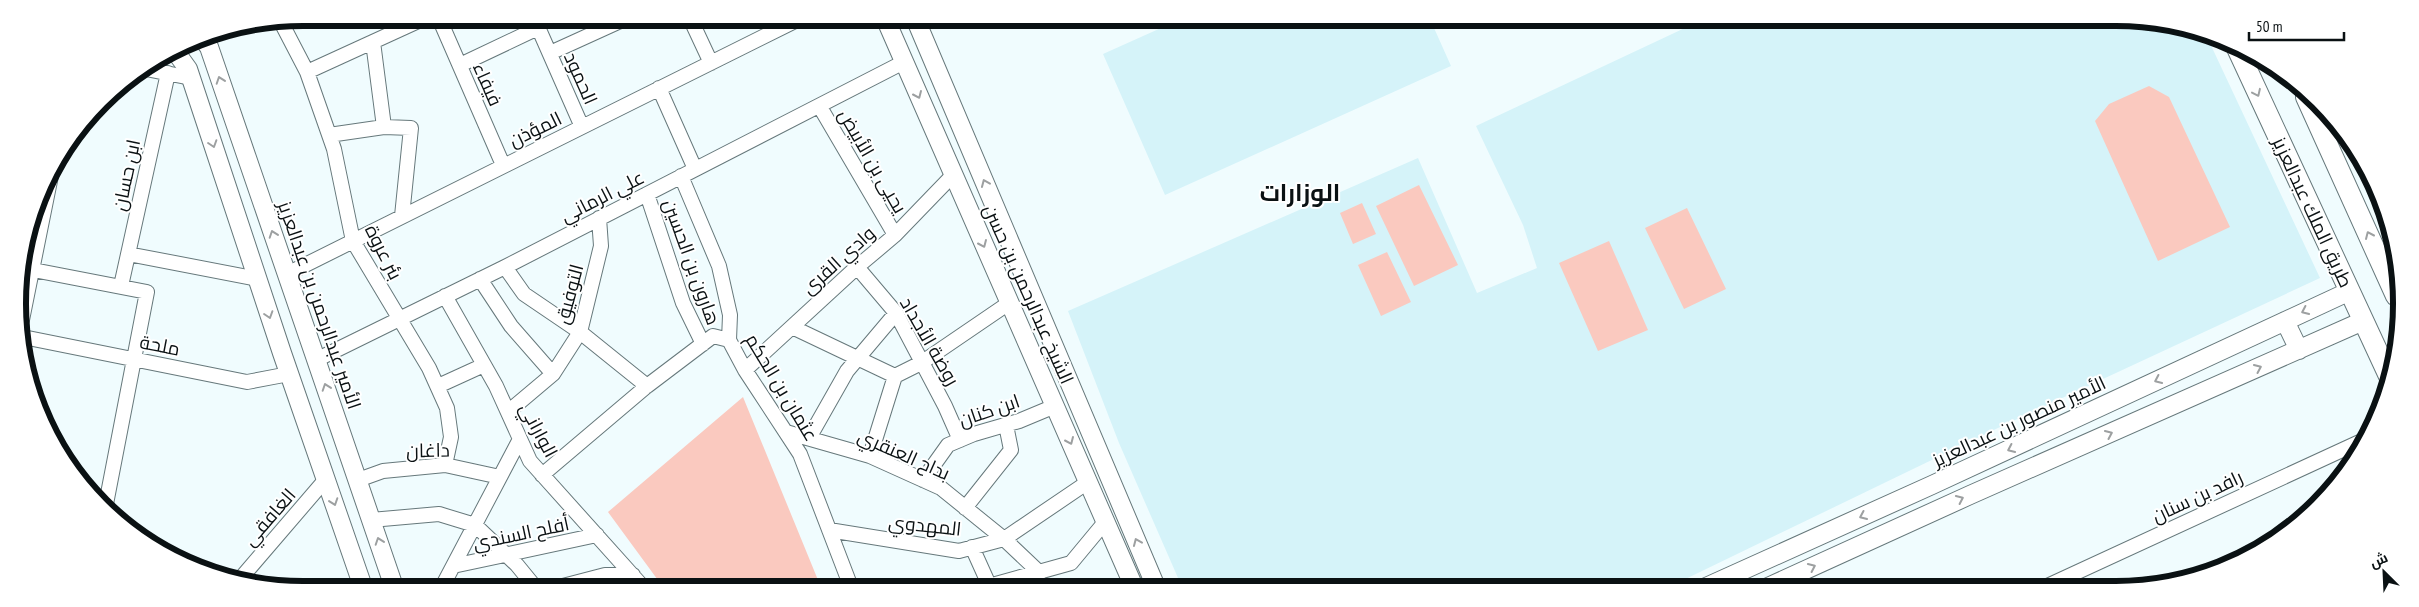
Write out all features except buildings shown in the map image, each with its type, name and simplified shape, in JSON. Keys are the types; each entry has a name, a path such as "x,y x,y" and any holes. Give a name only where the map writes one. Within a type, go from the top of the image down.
{"main road":[{"name":"طريق الملك عبدالعزيز","path":"2241,56 2385,368"},
{"path":"2312,107 2392,287"}],"street":[{"path":"307,72 408,26"},
{"name":"فيفاء","path":"443,26 504,165"},
{"path":"460,65 531,26"},
{"name":"الحمود","path":"537,26 582,126"},
{"path":"550,53 609,26"},
{"path":"694,26 710,63"},
{"name":"المؤذن","path":"287,274 710,63 773,26"},
{"name":"الشيخ عبدالرحمن بن حسن","path":"888,26 1131,581"},
{"name":"الشيخ عبدالرحمن بن حسن","path":"917,26 1153,581"},
{"name":"بئر عروة","path":"284,27 307,72 334,149 353,241 429,368 447,408 451,437 445,465"},
{"path":"373,42 384,127"},
{"name":"الأمير عبدالرحمن بن عبدالعزيز","path":"206,44 392,581"},
{"path":"179,56 188,69 289,374 362,581"},
{"name":"علي الرماني","path":"316,360 505,267 820,107 904,62"},
{"path":"153,70 191,78"},
{"name":"ابن حسان","path":"121,286 168,73"},
{"path":"659,88 695,169"},
{"name":"يحيى بن الأبيض","path":"820,107 866,182 895,235"},
{"path":"329,135 384,127 411,128 402,216"},
{"name":"وادي القرى","path":"745,370 857,267 895,235 953,175"},
{"name":"عثمان بن الحكم","path":"681,176 719,266 730,315 730,340 745,370 800,454 849,581"},
{"path":"227,186 253,178"},
{"name":"هارون بن الحسين","path":"647,194 683,303 703,344"},
{"path":"32,250 41,214"},
{"name":"التوفيق","path":"508,412 554,374 580,332 601,246 599,218"},
{"path":"128,254 258,279"},
{"path":"505,267 524,294 580,332 647,386"},
{"name":"روضة الأجداد","path":"857,267 896,313 945,406 960,440"},
{"path":"29,269 147,292 107,500"},
{"path":"480,279 512,326 554,374"},
{"name":"الأمير منصور بن عبدالعزيز","path":"1719,581 1932,485 2350,291"},
{"name":"الواراني","path":"445,296 484,365 530,461 638,581"},
{"path":"870,456 894,376 921,362 1009,303"},
{"path":"810,438 847,371 896,313"},
{"path":"2285,321 2299,350"},
{"path":"1782,581 1970,495 2363,321"},
{"path":"792,327 894,376"},
{"path":"542,475 647,386 713,336 730,340"},
{"name":"ملحة","path":"29,339 247,382 289,374"},
{"path":"438,386 484,365"},
{"name":"ابن كنان","path":"922,480 948,445 1054,406"},
{"path":"965,508 1012,450 1006,425"},
{"name":"بداح العنقري","path":"786,432 870,456 940,488 1004,539 1040,573"},
{"path":"449,580 475,525 520,439"},
{"name":"رافد بن سنان","path":"2058,581 2355,444"},
{"name":"داغان","path":"358,480 383,471 445,465 500,477"},
{"name":"الغافقي","path":"245,574 326,480"},
{"name":"المهدوي","path":"829,530 959,551 1004,539 1088,482"},
{"path":"371,520 439,514 475,525 530,581"},
{"path":"1008,581 1071,563 1105,522"},
{"name":"أفلح السندي","path":"449,580 507,556 597,535"},
{"path":"972,547 986,581"},
{"path":"582,581 606,575 633,575"}],"shaded area":[{"path":"1165,26 1433,26 1451,66 1165,195 1103,54"},
{"path":"1689,26 2116,26 2170,32 2210,43 2320,278 2000,427 1681,581 1179,581 1119,443 1068,311 1418,158 1477,293 1537,268 1523,225 1476,126"},
{"path":"2149,86 2169,97 2230,227 2158,261 2095,121 2109,104"},
{"path":"1419,185 1458,265 1414,286 1376,206"},
{"path":"1362,203 1376,234 1353,244 1340,213"},
{"path":"1687,208 1726,289 1684,309 1645,228"},
{"path":"1609,241 1648,330 1598,351 1559,263"},
{"path":"1387,252 1411,302 1381,316 1358,265"},
{"path":"743,397 818,580 659,581 608,512"}],"district":[{"name":"الوزارات","path":"1300,192"}]}
